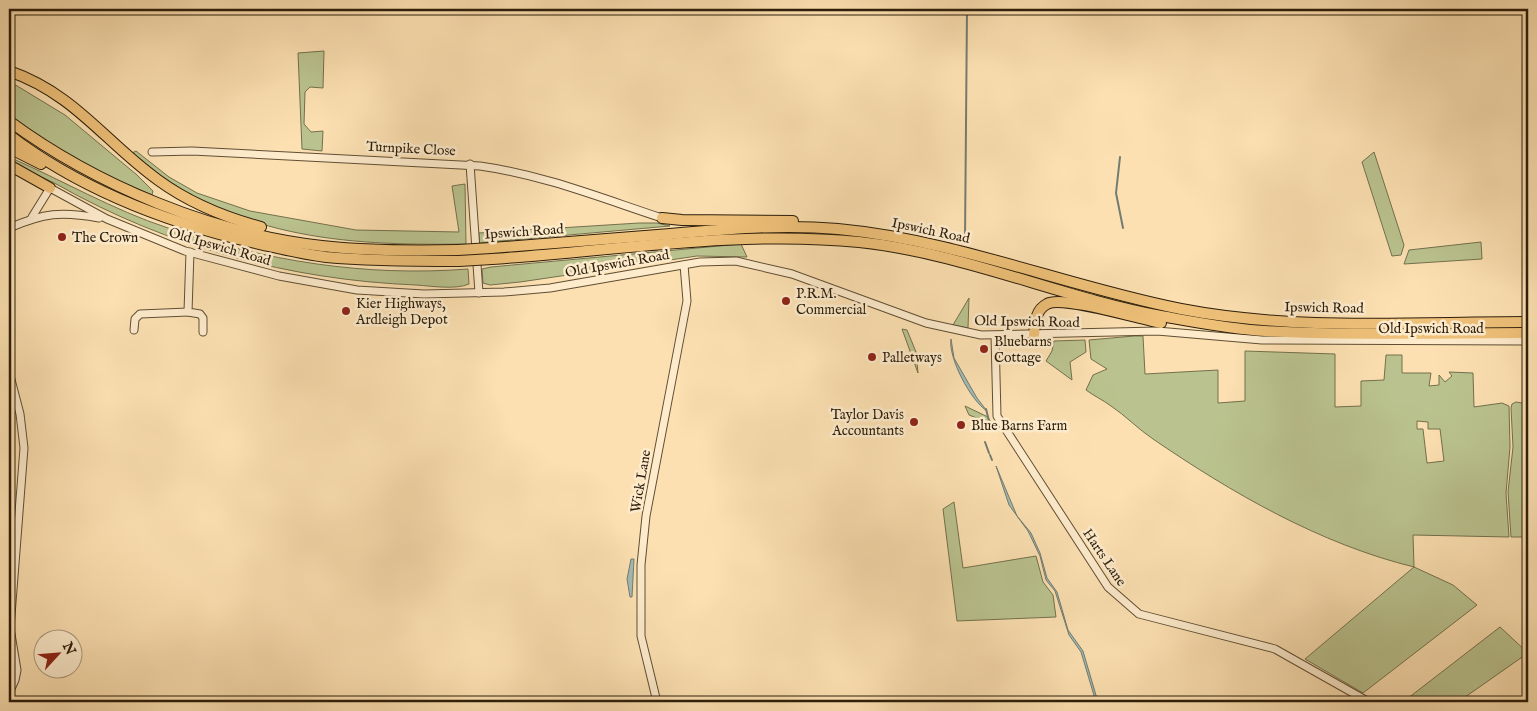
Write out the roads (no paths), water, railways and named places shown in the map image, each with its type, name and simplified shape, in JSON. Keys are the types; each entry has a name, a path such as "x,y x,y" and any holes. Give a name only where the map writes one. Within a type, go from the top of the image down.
{"highway":[{"path":"9,71 38,83 70,103 146,171 193,202 225,216 304,238 321,246"},
{"path":"9,121 37,142 100,177 132,192 218,224 321,246"},
{"path":"9,135 63,171"},
{"path":"9,148 46,166 63,171"},
{"path":"9,165 50,188"},
{"name":"Ipswich Road","path":"63,171 128,203 209,232 291,252 325,257 404,261 458,256 491,248 742,228 798,227 872,233 949,247 1110,292 1181,308 1240,318 1322,322 1528,322"},
{"path":"662,218 688,220 778,220 844,224 904,233 949,247"},
{"name":"Ipswich Road","path":"321,246 492,259 743,239 815,239 862,242 915,250 1132,309 1229,327 1294,332 1528,333"},
{"path":"1034,335 1039,311 1046,304 1058,301 1160,322 1213,330 1229,327"}],"street":[{"name":"Turnpike Close","path":"152,152 192,151 470,164 521,172 565,184 662,218"},
{"path":"470,164 478,293"},
{"path":"32,218 50,188"},
{"name":"Old Ipswich Road","path":"50,188 107,219 190,252 279,276 357,290 424,294 478,293 550,288 684,265 725,261 768,267 926,323 981,335 1157,331 1262,340 1528,340"},
{"name":"Old Ipswich Road","path":"9,228 32,218 72,214 107,219"},
{"path":"188,312 192,296 187,267 190,252"},
{"name":"Wick Lane","path":"658,702 640,630 641,565 646,516 687,301 684,265"},
{"path":"134,330 135,318 140,314 188,312 200,314 203,332"},
{"name":"Harts Lane","path":"995,336 997,416 1108,587 1117,597 1139,614 1284,653 1369,702"},
{"path":"9,372 20,414 24,448 10,628 17,670 9,693"}],"water":[{"path":"951,339 954,358 977,398 987,411 974,398 962,378 953,357"},
{"path":"996,466 1017,516 1009,505"},
{"path":"1017,516 1031,533 1040,553 1047,578 1057,592 1068,630 1083,651 1098,702 1096,702 1081,652 1069,635 1055,591 1046,580 1040,556 1028,531"},
{"path":"631,559 634,559 632,597 630,597 627,579"}],"waterway":[{"path":"965,239 967,9"},
{"path":"1120,157 1116,193 1123,228"},
{"path":"986,409 989,421"},
{"path":"985,442 989,453"},
{"path":"990,455 992,460"}],"place":[{"name":"The Crown","path":"62,237"},
{"name":"P.R.M. Commercial","path":"786,301"},
{"name":"Kier Highways, Ardleigh Depot","path":"346,311"},
{"name":"Bluebarns Cottage","path":"984,349"},
{"name":"Palletways","path":"872,357"},
{"name":"Taylor Davis Accountants","path":"914,422"},
{"name":"Blue Barns Farm","path":"961,425"}]}
